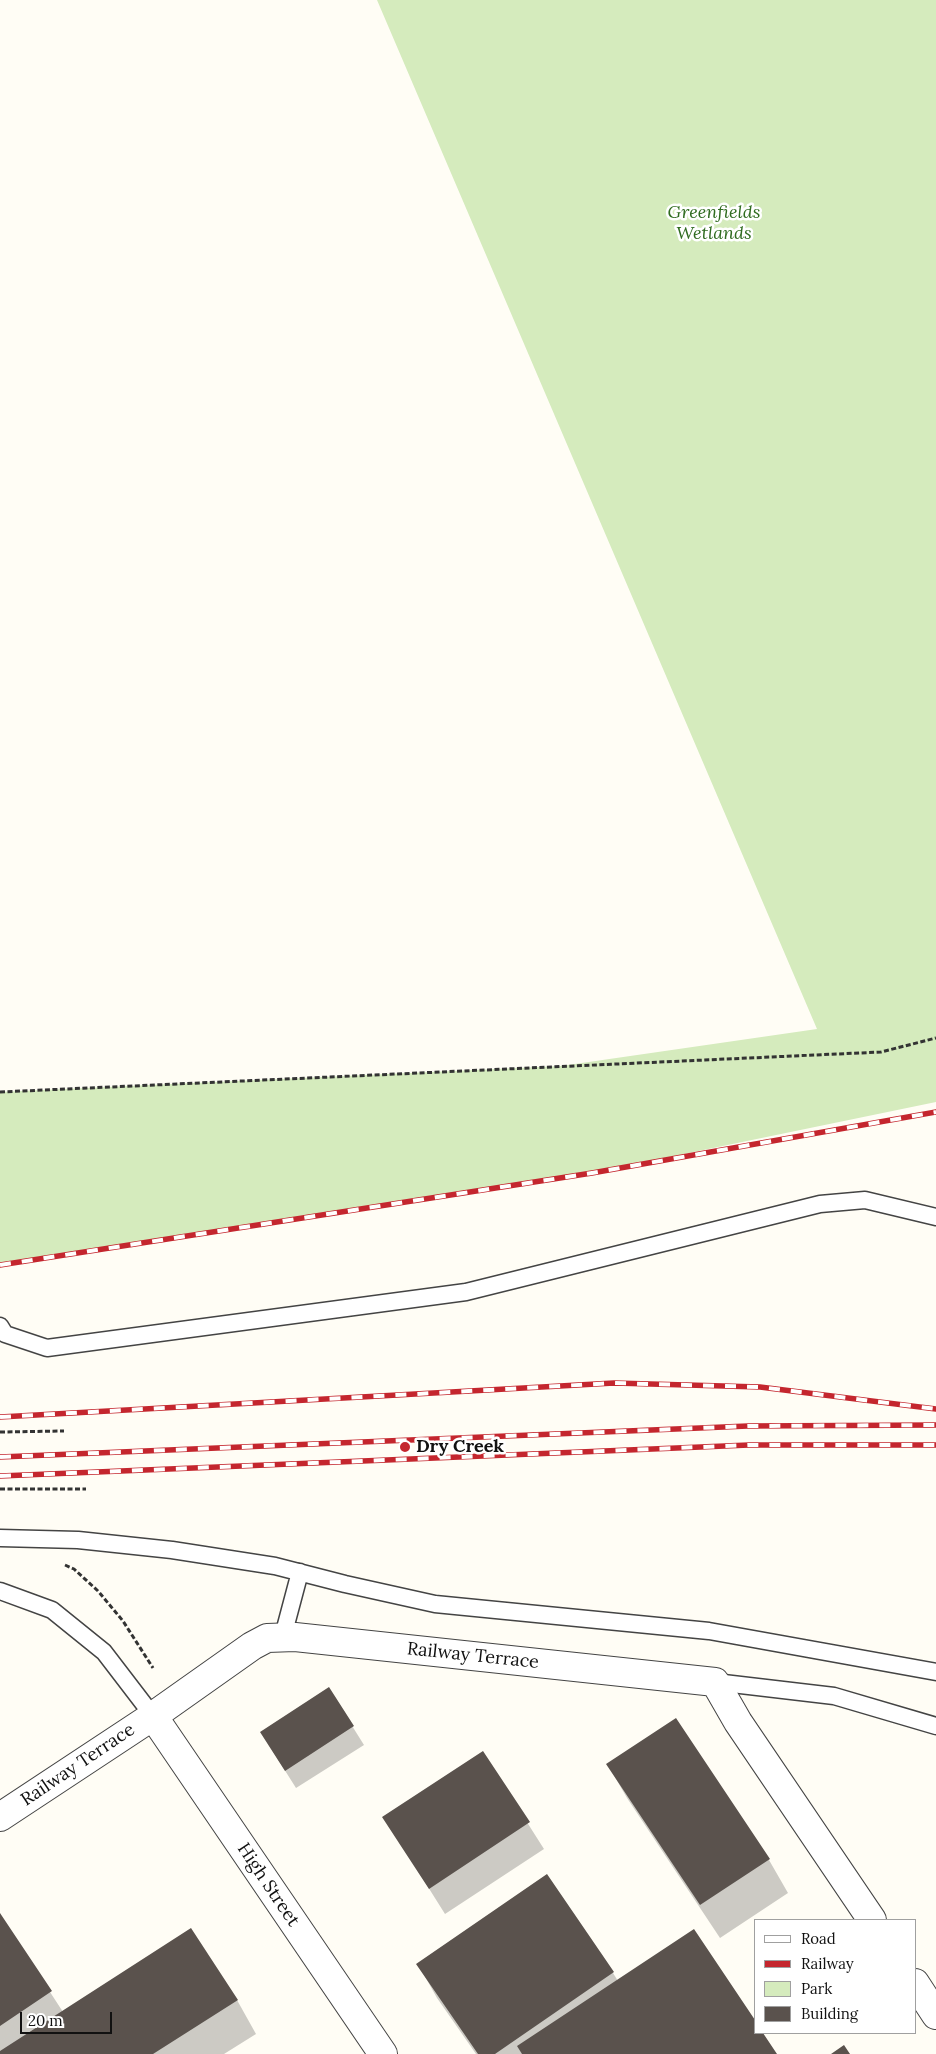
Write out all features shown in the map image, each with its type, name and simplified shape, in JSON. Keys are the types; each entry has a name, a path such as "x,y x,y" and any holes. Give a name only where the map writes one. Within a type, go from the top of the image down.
{"street":[{"name":"Railway Terrace","path":"0,1817 153,1716 252,1646 267,1638 283,1636 715,1682"},
{"path":"715,1682 738,1722 871,1919"},
{"name":"High Street","path":"153,1716 383,2054"},
{"path":"916,1985 936,2015"}],"lane":[{"path":"0,1326 5,1334 47,1348 466,1292 820,1204 864,1200 936,1217"},
{"path":"0,1538 78,1540 172,1550 300,1572 435,1604 709,1632 936,1672"},
{"path":"283,1636 300,1572"},
{"path":"0,1592 52,1610 104,1652 153,1716"},
{"path":"715,1682 834,1696 936,1726"}],"path":[{"path":"0,1092 881,1052 936,1038"},
{"path":"0,1432 64,1430"},
{"path":"0,1489 86,1489"},
{"path":"58,1562 74,1569 98,1591 123,1621 153,1668"}],"green space":[{"name":"Greenfields Wetlands","path":"377,0 936,0 936,1102 592,1173 0,1265 0,1092 561,1066 817,1029"}],"building":[{"path":"329,1687 354,1726 285,1771 260,1732"},
{"path":"676,1718 770,1859 700,1905 606,1764"},
{"path":"483,1751 530,1822 429,1889 382,1817"},
{"path":"547,1874 614,1972 495,2054 478,2054 416,1964"},
{"path":"0,1913 52,1991 0,2026"},
{"path":"191,1928 238,2000 153,2054 0,2054 0,2051"},
{"path":"694,1929 754,2019 754,2034 764,2034 777,2054 522,2054 517,2046"},
{"path":"844,2045 850,2054 831,2054"}],"railway":[{"path":"0,1265 592,1173 936,1112"},
{"path":"0,1417 614,1383 760,1387 936,1409"},
{"path":"0,1457 748,1426 936,1425"},
{"path":"0,1476 749,1445 936,1445"}],"place":[{"name":"Dry Creek","path":"405,1447"}]}
